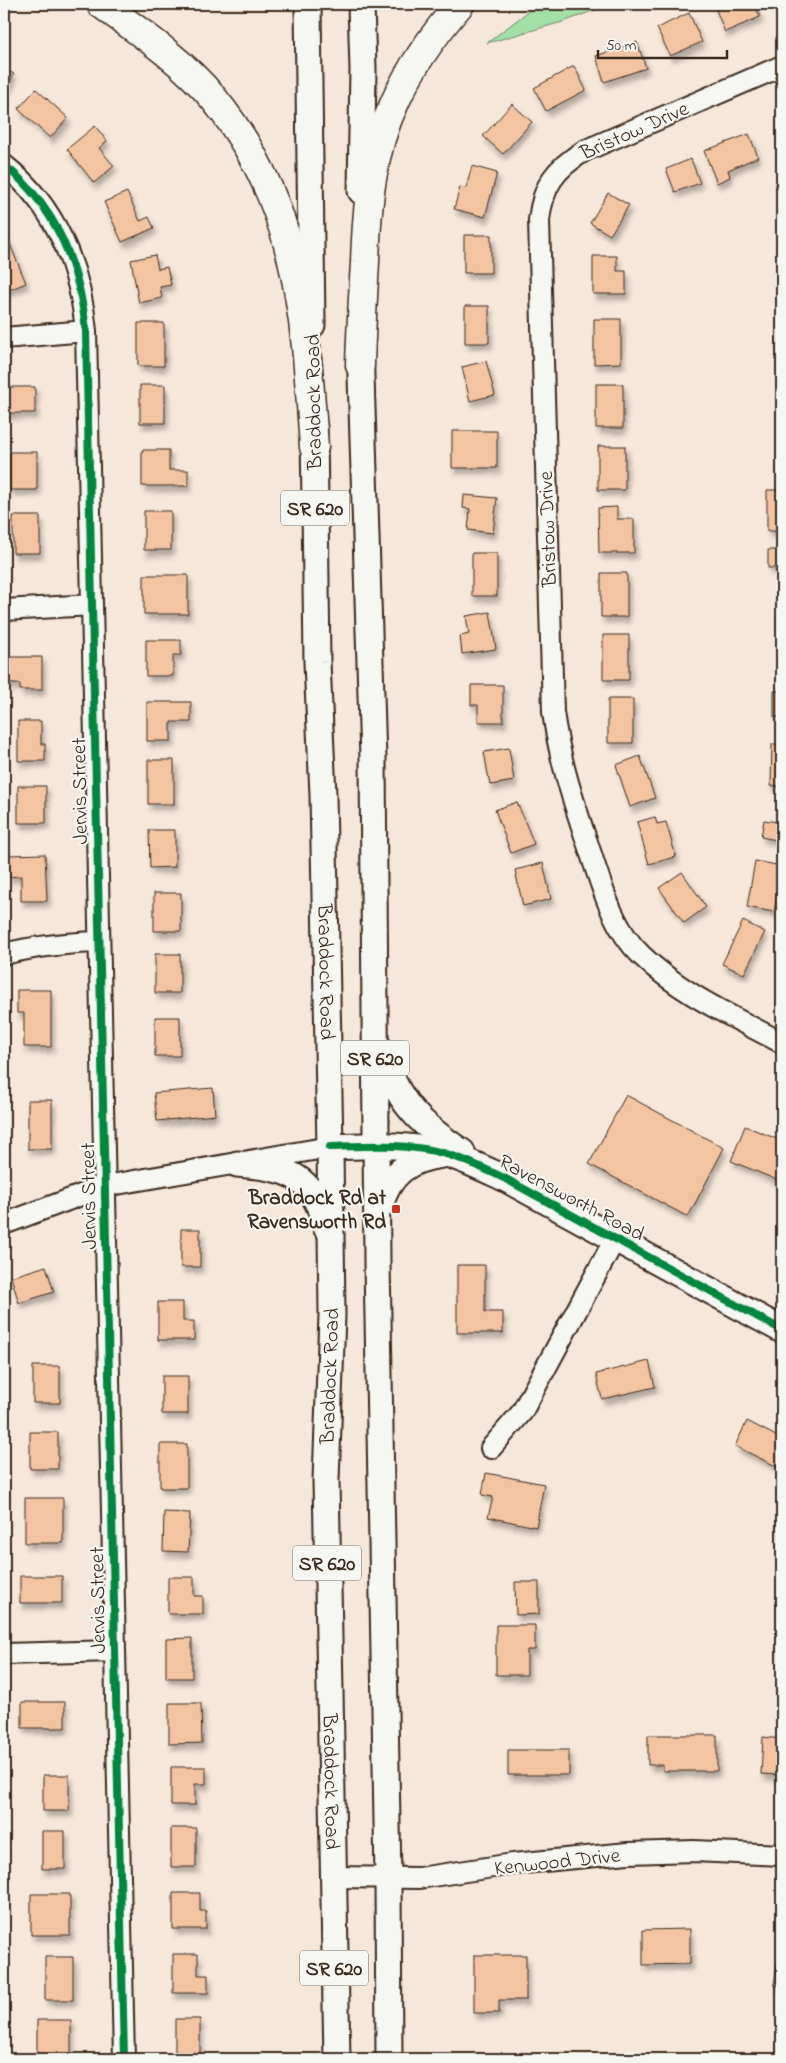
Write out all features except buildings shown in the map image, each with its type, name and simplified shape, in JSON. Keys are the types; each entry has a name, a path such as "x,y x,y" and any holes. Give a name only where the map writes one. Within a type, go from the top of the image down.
{"highway":[{"path":"101,4 162,49 188,72 214,99 254,156 271,193 297,278 306,336 314,447"},
{"path":"360,365 370,184 378,148 395,102 414,68 444,23 460,4"}],"main road":[{"name":"Braddock Road","path":"308,4 317,662 323,795 332,1249 332,1315 326,1480 332,1878 337,2059"},
{"name":"SR 620","path":"361,4 363,69 360,365 372,759 376,1218 388,1878 389,2059"},
{"path":"374,971 381,1039 387,1068 397,1091 421,1121 435,1134 504,1178"},
{"name":"Ravensworth Road","path":"330,1147 376,1146 425,1149 447,1154 468,1162 504,1178 782,1330"},
{"path":"376,1218 384,1190 394,1175 421,1160 447,1154"},
{"path":"237,1164 272,1167 290,1172 305,1184 324,1218 332,1249"}],"street":[{"name":"Bristow Drive","path":"782,66 584,151 567,161 548,184 541,204 539,220 552,712 557,747 566,781 606,898 628,940 640,954 676,984 782,1043"},
{"path":"4,165 33,193 66,245 76,271 83,301 86,331 4,338"},
{"name":"Jervis Street","path":"86,331 124,2059"},
{"path":"4,610 92,605"},
{"path":"4,954 30,947 99,942"},
{"name":"Ravensworth Road","path":"4,1224 105,1186 330,1147"},
{"path":"491,1448 522,1412 615,1239"},
{"path":"4,1654 115,1651"},
{"name":"Kenwood Drive","path":"332,1878 419,1878 513,1864 694,1850 782,1855"}],"green space":[{"path":"538,4 611,4 566,21 487,43"}],"cycle path":[{"path":"4,165 38,199 62,239 78,284 86,331 124,2059"},
{"path":"330,1147 412,1147 465,1160 504,1178 782,1330"}],"place":[{"name":"Braddock Rd at Ravensworth Rd","path":"396,1209"}]}
